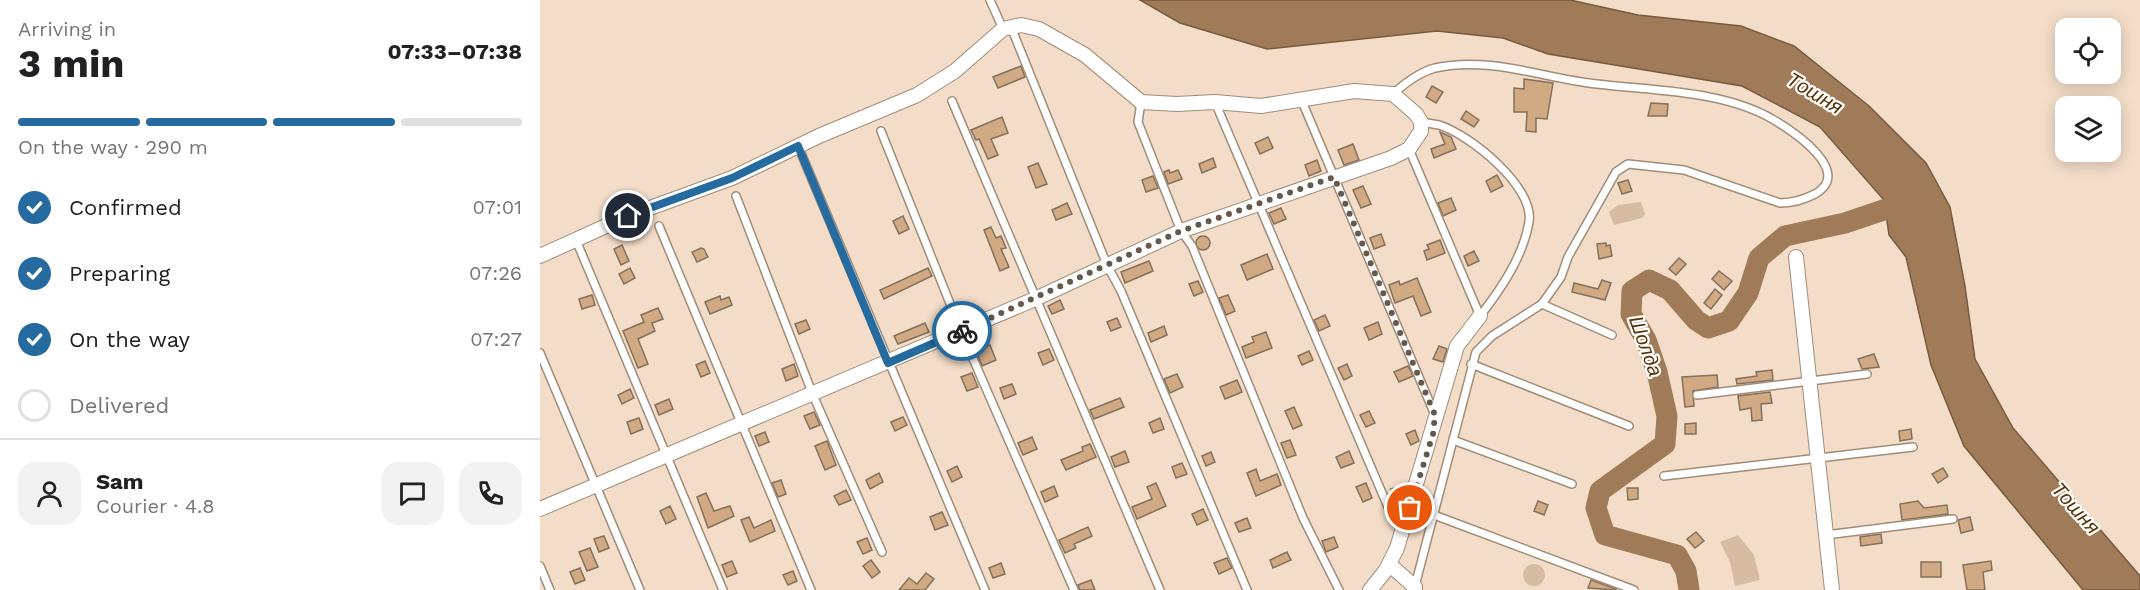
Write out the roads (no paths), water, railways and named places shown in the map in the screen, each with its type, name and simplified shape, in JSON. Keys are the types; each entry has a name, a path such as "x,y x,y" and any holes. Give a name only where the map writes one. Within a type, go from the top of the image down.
{"street":[{"path":"540,256 628,216 732,178 798,146 917,94 955,72 1007,28 1021,25 1039,29 1085,55 1141,102 1178,104 1215,102 1261,106 1354,91 1393,94 1416,114 1420,122 1421,131 1409,149 1181,231 1035,299 888,363 540,509"},
{"path":"1796,257 1833,590"},
{"path":"1370,590 1389,564 1404,529 1433,434 1435,415 1457,346 1480,316"},
{"path":"1389,564 1414,588"}],"lane":[{"path":"990,0 1007,28 1247,590"},
{"path":"1393,94 1407,82 1433,69 1465,65 1509,66 1594,84 1724,101 1772,118 1798,134 1827,166 1828,178 1826,186 1793,203 1754,196 1684,170 1628,164 1616,172 1568,257 1561,277 1542,304 1492,336 1476,352 1414,588"},
{"path":"1301,99 1435,415"},
{"path":"952,101 1160,590"},
{"path":"1141,102 1138,122 1181,231 1192,246 1303,518 1339,590"},
{"path":"1215,102 1394,521 1404,529"},
{"path":"1409,149 1480,316 1503,286 1530,221 1524,196 1513,179 1491,158 1449,130 1420,122"},
{"path":"881,131 961,331 1074,590"},
{"path":"798,146 985,590"},
{"path":"736,195 813,395 882,552"},
{"path":"659,226 812,590"},
{"path":"576,240 723,590"},
{"path":"1542,304 1612,335"},
{"path":"540,353 640,590"},
{"path":"1471,364 1629,426"},
{"path":"1697,395 1868,374"},
{"path":"1453,440 1572,484"},
{"path":"1664,476 1913,447"},
{"path":"1434,515 1634,590"},
{"path":"1827,535 1953,519"},
{"path":"540,566 550,590"}],"water":[{"name":"Тошня","path":"1140,0 1570,0 1638,15 1741,26 1794,46 1869,106 1926,163 1950,207 1965,286 1975,359 2013,428 2140,576 2140,590 2083,590 1964,446 1931,365 1906,257 1889,235 1884,200 1820,127 1742,86 1548,54 1503,38 1437,31 1267,49 1180,23"}],"waterway":[{"name":"Шолда","path":"1689,590 1686,571 1677,555 1605,535 1596,508 1600,491 1665,444 1667,416 1657,372 1646,340 1631,314 1632,291 1649,280 1670,290 1696,320 1708,328 1729,321 1748,293 1759,258 1785,236 1845,223 1910,201"}]}
